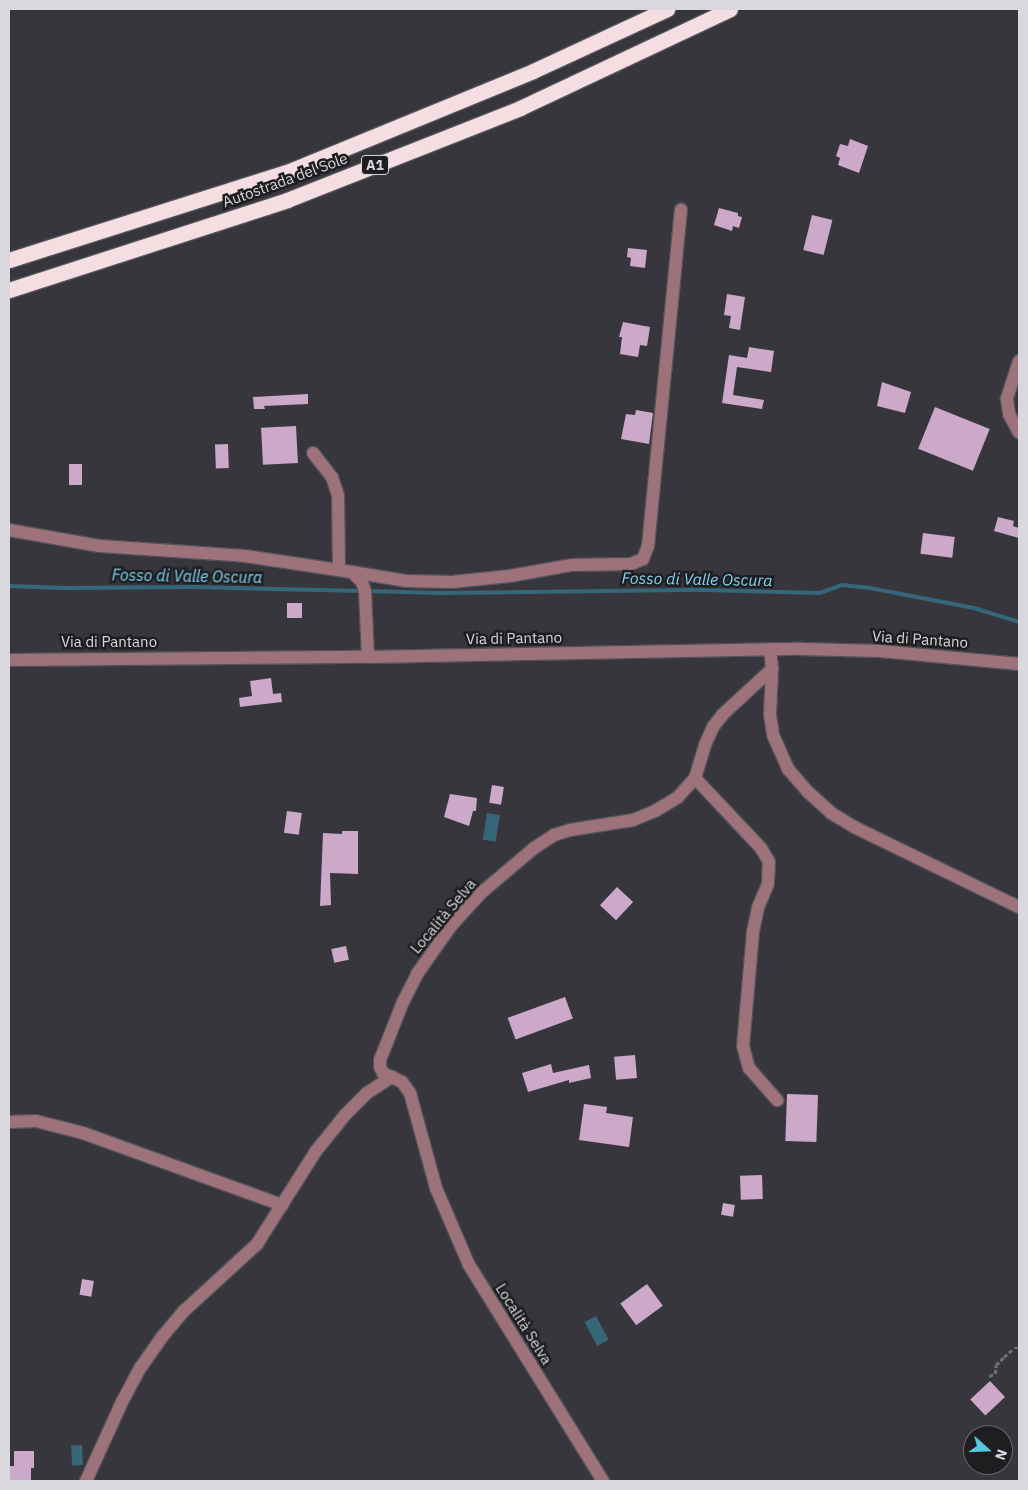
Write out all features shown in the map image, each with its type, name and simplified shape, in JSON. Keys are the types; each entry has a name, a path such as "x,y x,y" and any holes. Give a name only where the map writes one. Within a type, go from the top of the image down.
{"highway":[{"name":"Autostrada del Sole","path":"9,260 287,172 533,71 667,9"},
{"name":"Autostrada del Sole","path":"9,290 296,197 541,99 730,9"}],"street":[{"path":"9,530 100,546 245,556 339,569 402,581 452,582 499,577 572,565 632,564 643,559 648,546 681,210"},
{"path":"1019,361 1007,399 1009,414 1019,433"},
{"path":"312,453 332,478 338,496 339,569"},
{"path":"352,572 362,582 365,591 368,657"},
{"path":"770,649 772,668 770,715 775,741 788,769 813,797 838,817 859,830 1019,907"},
{"name":"Via di Pantano","path":"9,660 368,657 770,649 880,651 1019,664"},
{"name":"Località Selva","path":"603,1481 469,1265 436,1188 410,1093 404,1085 381,1070 380,1060 406,994 437,944 480,893 534,848 549,838 570,830 622,823 644,816 678,797 695,778 705,744 713,727 772,668"},
{"path":"695,778 761,848 769,862 768,884 758,908 753,932 743,1046 749,1068 777,1100"},
{"path":"86,1481 122,1402 152,1350 185,1310 251,1250 339,1121 358,1101 392,1077"},
{"path":"9,1122 36,1121 84,1133 282,1205"}],"path":[{"path":"988,1376 995,1374 996,1365 1004,1357 1014,1348 1019,1348"}],"water":[{"path":"487,813 500,815 496,842 483,840"},
{"path":"596,1316 609,1340 597,1346 585,1322"},
{"path":"82,1445 83,1465 72,1466 71,1446"}],"building":[{"path":"850,139 868,146 859,173 838,165 840,158 836,156 840,144 848,146"},
{"path":"719,208 738,213 738,216 742,217 739,228 733,226 732,231 714,225"},
{"path":"812,215 832,220 824,255 803,250"},
{"path":"628,248 647,250 645,268 630,266 631,258 627,257"},
{"path":"727,294 745,297 740,330 729,328 731,316 724,315"},
{"path":"623,322 650,327 647,346 640,345 638,357 620,354 622,337 619,337"},
{"path":"749,347 774,351 771,372 737,367 733,395 764,400 762,409 722,403 729,355 747,358"},
{"path":"882,382 911,392 905,413 877,406"},
{"path":"308,394 308,404 264,406 265,409 254,409 253,397"},
{"path":"935,407 990,429 973,471 918,449"},
{"path":"636,410 653,413 649,444 621,439 626,414 635,415"},
{"path":"296,426 298,463 263,465 261,428"},
{"path":"215,444 228,444 229,468 216,468"},
{"path":"69,464 82,464 82,485 69,485"},
{"path":"998,517 1014,521 1013,526 1019,528 1019,538 994,531"},
{"path":"923,533 955,537 952,558 920,554"},
{"path":"287,603 302,603 302,618 287,618"},
{"path":"271,678 273,694 281,693 282,702 240,707 239,698 252,696 250,681"},
{"path":"492,785 504,787 501,805 489,803"},
{"path":"450,794 477,798 476,811 473,811 469,826 444,817"},
{"path":"287,811 302,813 299,835 284,833"},
{"path":"342,831 358,831 358,874 330,873 331,905 320,906 323,833 342,834"},
{"path":"617,887 633,902 616,920 600,905"},
{"path":"346,946 349,960 334,963 331,949"},
{"path":"565,997 573,1019 516,1039 508,1018"},
{"path":"635,1055 637,1078 616,1080 614,1057"},
{"path":"551,1064 553,1073 589,1065 591,1078 569,1083 569,1080 528,1092 522,1073"},
{"path":"787,1094 818,1095 816,1142 785,1141"},
{"path":"584,1104 607,1107 606,1113 633,1117 629,1147 579,1140"},
{"path":"762,1175 763,1199 741,1200 740,1176"},
{"path":"723,1203 735,1205 733,1217 721,1215"},
{"path":"82,1279 94,1281 91,1297 79,1295"},
{"path":"647,1284 663,1306 636,1325 620,1303"},
{"path":"990,1381 1005,1397 985,1416 970,1399"},
{"path":"14,1451 34,1451 34,1468 31,1468 31,1481 9,1481 9,1466 14,1466"}],"waterway":[{"name":"Fosso di Valle Oscura","path":"369,591 440,593 703,590 820,593 842,585 870,588 974,608 1019,622"},
{"name":"Fosso di Valle Oscura","path":"9,586 63,588 194,587 362,591"}]}
